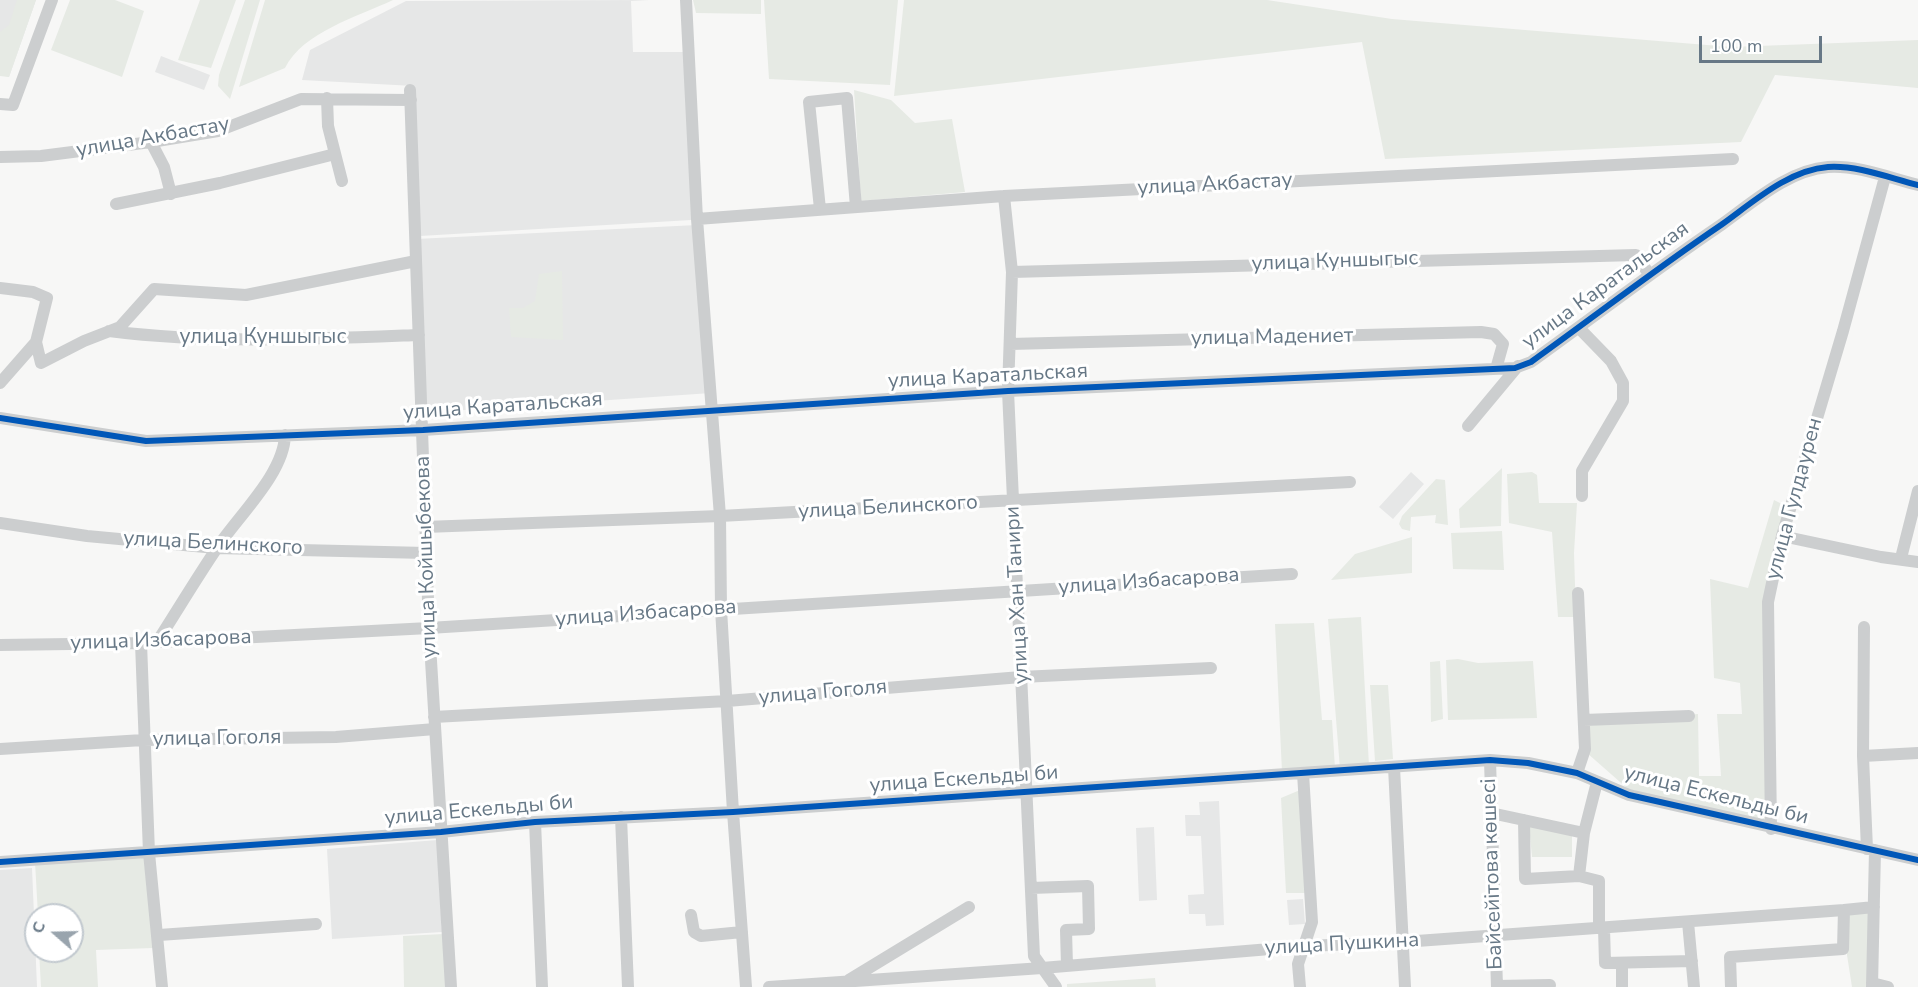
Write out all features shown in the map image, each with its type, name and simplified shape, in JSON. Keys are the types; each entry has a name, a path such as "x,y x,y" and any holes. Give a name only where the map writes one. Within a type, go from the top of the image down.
{"street":[{"path":"6,105 52,0"},
{"path":"686,0 697,219 720,516 721,609 746,987"},
{"name":"улица Акбастау","path":"0,158 41,156 219,131 301,99 410,95"},
{"name":"улица Койшыбекова","path":"410,95 429,628 451,987"},
{"path":"327,98 328,126 342,181"},
{"path":"820,209 809,102 847,98 856,207"},
{"path":"151,142 164,167 171,194"},
{"path":"116,204 171,194 335,154"},
{"name":"улица Акбастау","path":"697,219 1004,196 1733,159"},
{"name":"улица Каратальская","path":"0,418 146,441 423,430 1008,391 1496,369 1532,362 1649,274 1778,186 1807,171 1829,167 1918,185"},
{"name":"улица Гулдаурен","path":"1771,829 1768,602 1782,536 1843,331 1885,177"},
{"name":"улица Хан Танири","path":"1004,196 1012,272 1008,391 1034,956 1056,987"},
{"name":"улица Куншыгыс","path":"1012,272 1636,255 1649,274"},
{"path":"0,288 33,292 47,298 36,342 40,363 120,327 154,289 246,294 417,261"},
{"path":"1579,328 1611,361 1623,383 1623,401 1582,471 1582,496"},
{"name":"улица Куншыгыс","path":"108,331 162,338 240,339 419,335"},
{"name":"улица Мадениет","path":"1010,344 1481,332 1494,334 1503,344 1496,369"},
{"path":"0,383 36,342"},
{"path":"1467,426 1518,366"},
{"path":"157,642 216,548 268,480 285,450 285,435"},
{"name":"улица Белинского","path":"425,527 1014,502 1350,482"},
{"path":"1901,558 1918,491"},
{"name":"улица Белинского","path":"0,523 87,536 216,548 426,553"},
{"path":"1782,536 1881,557 1918,562"},
{"name":"улица Избасарова","path":"0,645 141,643 429,628 1292,574"},
{"path":"1577,773 1585,750 1578,593"},
{"path":"1863,627 1863,756 1874,907 1872,985 1888,987"},
{"path":"141,643 149,853 159,935 162,987"},
{"name":"улица Гоголя","path":"0,749 143,740 336,737 434,723 1022,677 1211,668"},
{"path":"1584,720 1689,716"},
{"path":"1863,756 1918,753"},
{"name":"улица Ескельды би","path":"0,862 441,832 535,822 733,812 1490,760 1528,763 1577,773 1629,795 1771,829 1918,860"},
{"name":"Байсейітова көшесі","path":"1490,760 1497,987"},
{"path":"1394,767 1405,987"},
{"path":"1300,987 1298,964 1306,946 1312,922 1303,773"},
{"path":"1579,876 1584,833 1597,782"},
{"path":"1491,813 1584,833"},
{"path":"621,817 628,987"},
{"path":"1524,820 1525,879 1579,876 1599,881 1605,963 1692,961"},
{"path":"535,822 542,987"},
{"path":"1031,888 1088,886 1089,929 1066,930 1068,966"},
{"name":"улица Пушкина","path":"845,982 969,907"},
{"name":"улица Пушкина","path":"769,987 1042,968 1306,946 1403,942 1874,907"},
{"path":"1731,987 1730,957 1843,950 1842,910"},
{"path":"691,915 694,932 702,936 742,932"},
{"path":"1688,922 1694,987"},
{"path":"159,935 316,924"},
{"path":"1622,963 1622,987"},
{"path":"1497,987 1550,985"}],"shaded area":[{"path":"0,0 36,0 9,77 0,75"},
{"path":"17,0 36,0 9,77 0,76 0,32 9,25"},
{"path":"70,0 115,0 144,11 122,77 51,50"},
{"path":"200,0 236,0 211,68 178,60"},
{"path":"245,0 260,0 230,99 218,86 219,75"},
{"path":"265,0 393,0 332,27 304,45 293,55 285,68 239,87"},
{"path":"649,0 631,1 633,52 690,52 691,220 420,236 414,86 302,80 310,50 406,1"},
{"path":"693,0 761,0 761,14 696,13"},
{"path":"764,0 898,0 890,85 769,79"},
{"path":"904,0 1267,0 1392,19 1731,47 1918,40 1918,88 1775,75 1741,142 1385,159 1362,42 894,96"},
{"path":"161,56 210,75 204,90 155,72"},
{"path":"854,90 891,100 915,123 952,119 965,192 861,201"},
{"path":"697,225 711,393 422,413 416,239"},
{"path":"562,271 563,340 511,337 509,308 523,308 535,301 539,274"},
{"path":"1502,468 1501,526 1460,528 1459,509"},
{"path":"1411,472 1424,484 1393,519 1379,507"},
{"path":"1532,472 1537,475 1539,503 1577,503 1574,553 1576,617 1558,617 1552,532 1509,523 1507,474"},
{"path":"1436,479 1445,480 1448,525 1435,523 1436,515 1411,517 1410,531 1402,529 1399,524 1402,516"},
{"path":"1774,500 1786,506 1765,606 1769,826 1628,789 1587,753 1586,723 1698,714 1699,776 1721,776 1717,714 1742,714 1740,683 1714,678 1710,579 1748,588"},
{"path":"1502,531 1504,570 1453,569 1451,533"},
{"path":"1412,537 1412,573 1331,580 1355,554"},
{"path":"1361,617 1369,766 1340,769 1328,619"},
{"path":"1314,623 1322,720 1332,720 1335,769 1282,772 1275,624"},
{"path":"1458,659 1478,663 1533,661 1537,718 1448,720 1446,660"},
{"path":"1440,661 1443,719 1431,722 1430,662"},
{"path":"1370,685 1388,685 1393,759 1375,761"},
{"path":"1300,790 1306,893 1286,893 1281,798"},
{"path":"1219,801 1224,925 1206,926 1205,914 1189,914 1188,895 1204,894 1201,836 1186,836 1185,815 1200,815 1199,802"},
{"path":"1529,826 1572,835 1572,857 1532,857"},
{"path":"1154,827 1157,900 1139,901 1136,828"},
{"path":"437,840 442,932 332,939 327,849"},
{"path":"144,858 153,948 96,950 98,987 41,987 40,963 84,963 84,903 37,903 35,862"},
{"path":"32,868 33,903 24,903 24,963 36,963 37,987 0,987 0,870"},
{"path":"1303,899 1305,924 1289,925 1287,900"},
{"path":"1870,910 1869,987 1852,987 1847,955 1847,913"},
{"path":"444,934 448,987 404,987 403,936"},
{"path":"1155,978 1156,987 1067,987 1067,984"}],"cycle path":[{"path":"0,418 146,441 423,430 1008,391 1515,368 1531,362 1758,198 1799,174 1813,169 1839,167 1862,170 1918,185"},
{"path":"0,862 441,832 535,822 733,812 1490,760 1528,763 1577,773 1629,795 1918,860"}]}
